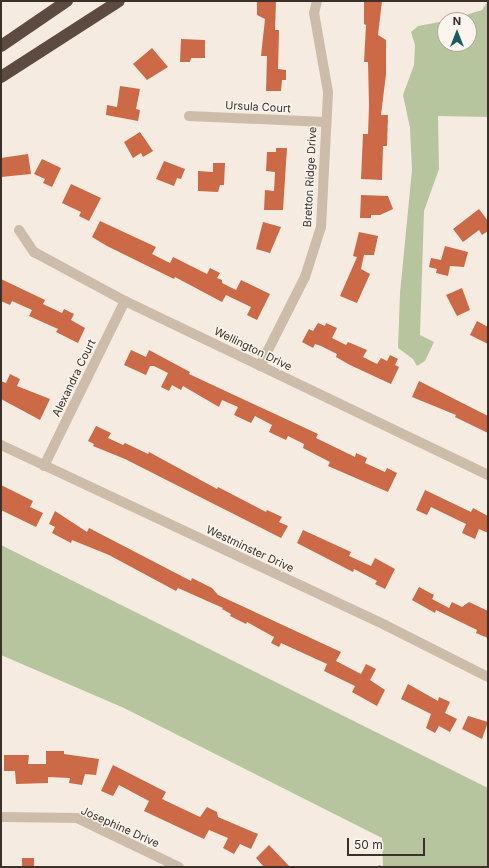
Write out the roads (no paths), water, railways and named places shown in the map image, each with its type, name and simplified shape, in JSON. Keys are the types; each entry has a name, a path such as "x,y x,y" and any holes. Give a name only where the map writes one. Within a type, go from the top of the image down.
{"highway":[{"path":"1,46 67,1"},
{"path":"1,76 120,1"}],"street":[{"name":"Bretton Ridge Drive","path":"260,366 305,277 321,227 325,122 328,92 314,13 317,1"},
{"name":"Ursula Court","path":"189,116 325,122"},
{"name":"Wellington Drive","path":"19,230 34,252 125,301 488,475"},
{"name":"Alexandra Court","path":"44,466 125,301"},
{"name":"Westminster Drive","path":"1,445 385,625 488,677"},
{"name":"Josephine Drive","path":"1,817 77,818 178,867"}]}
